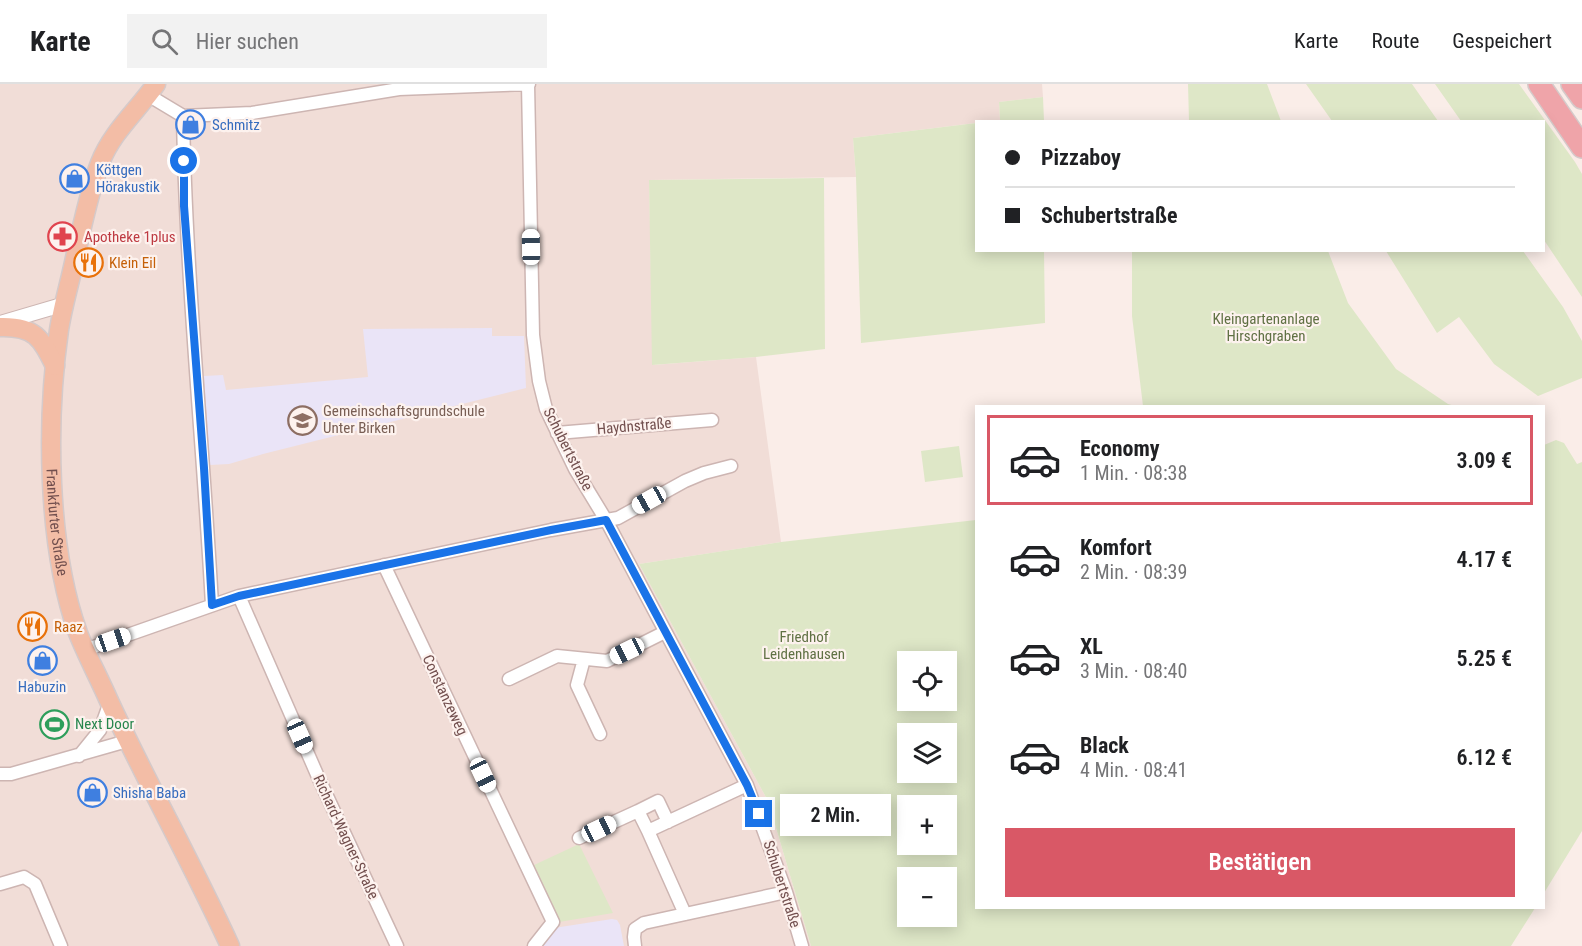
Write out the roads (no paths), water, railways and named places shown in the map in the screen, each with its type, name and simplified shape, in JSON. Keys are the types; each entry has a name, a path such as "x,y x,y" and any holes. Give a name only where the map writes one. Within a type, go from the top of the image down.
{"highway":[{"path":"1539,84 1582,147"},
{"path":"1572,84 1582,98"}],"main road":[{"name":"Frankfurter Straße","path":"152,89 118,130 100,164 83,222 65,304 55,366 52,459 58,549 68,599 85,650 127,741 230,946"},
{"path":"0,325 14,326 28,331 41,340 55,366"}],"street":[{"path":"152,89 183,116 252,112 399,90 528,84"},
{"name":"Schubertstraße","path":"528,84 532,335 540,388 557,433 747,785 786,892 802,946"},
{"path":"183,116 184,206 212,605"},
{"path":"0,325 65,304"},
{"name":"Haydnstraße","path":"557,433 712,420"},
{"path":"85,650 239,596 618,518 704,472 731,466"},
{"name":"Constanzeweg","path":"384,565 553,922 534,946"},
{"name":"Richard-Wagner-Straße","path":"239,596 319,779 397,946"},
{"path":"509,679 557,656 607,661 665,633"},
{"path":"584,659 577,685 600,734"},
{"path":"79,756 100,730 110,702"},
{"path":"0,774 11,774 127,741"},
{"path":"648,831 747,785"},
{"path":"579,838 658,801 668,822"},
{"path":"638,811 685,914"},
{"path":"0,884 24,877 35,884 62,946"},
{"path":"635,946 636,929 644,924 786,892"}],"place":[{"name":"Schmitz","path":"191,125"},
{"name":"Köttgen Hörakustik","path":"75,179"},
{"name":"Apotheke 1plus","path":"63,237"},
{"name":"Klein Eil","path":"88,263"},
{"name":"Gemeinschaftsgrundschule Unter Birken","path":"302,420"},
{"name":"Raaz","path":"33,627"},
{"name":"Habuzin","path":"42,660"},
{"name":"Next Door","path":"54,724"},
{"name":"Shisha Baba","path":"92,793"}],"park label":[{"name":"Kleingartenanlage Hirschgraben","path":"1266,328"},
{"name":"Friedhof Leidenhausen","path":"804,646"}]}
